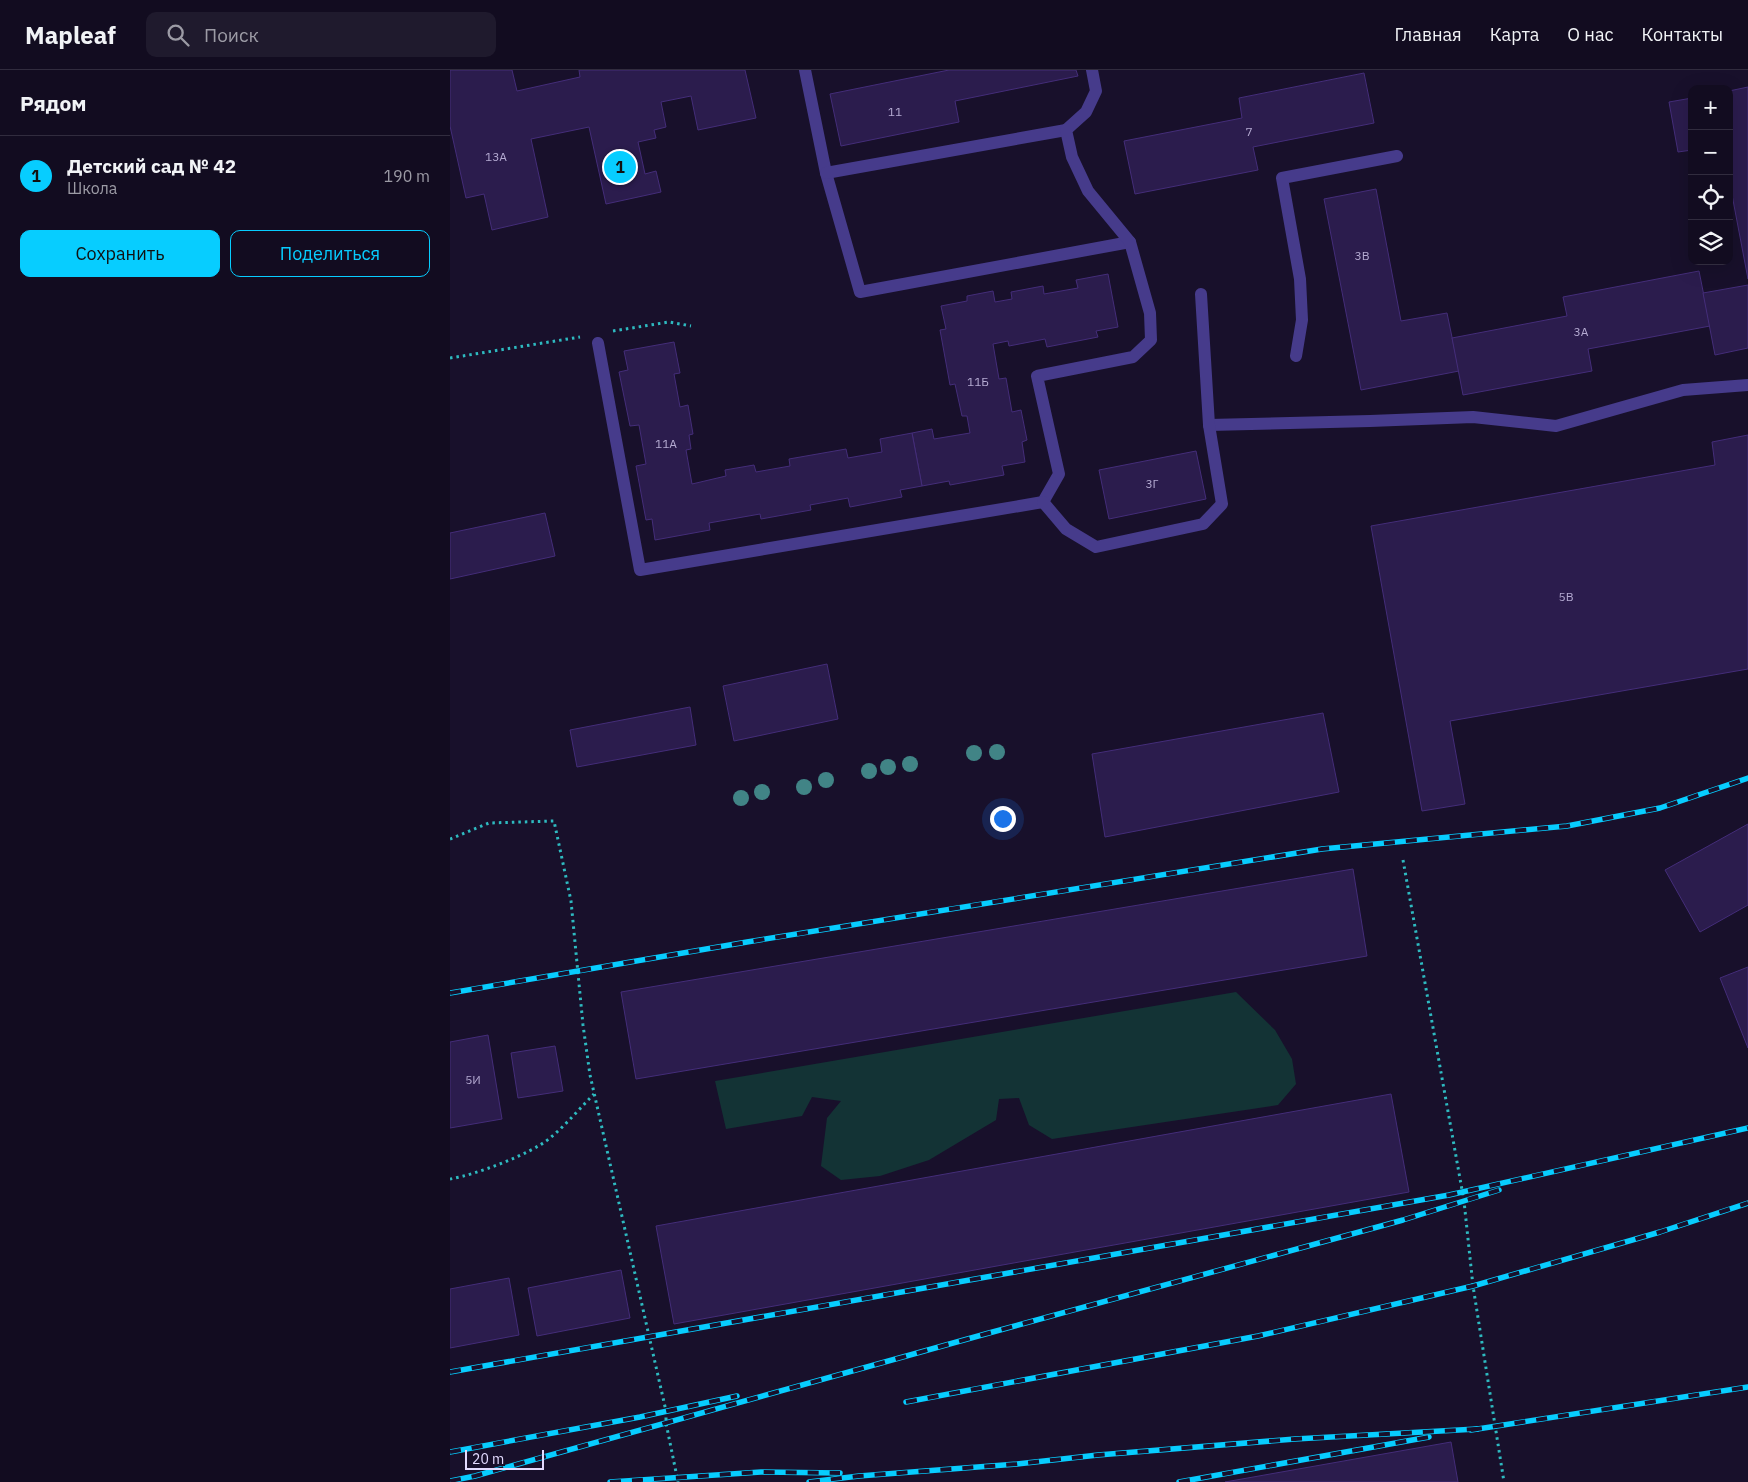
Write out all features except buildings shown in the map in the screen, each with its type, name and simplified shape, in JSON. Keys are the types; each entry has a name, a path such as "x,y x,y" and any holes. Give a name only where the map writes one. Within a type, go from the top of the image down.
{"lane":[{"path":"805,70 826,174 860,292 1130,242"},
{"path":"826,174 1066,130 1086,112 1096,91 1092,70"},
{"path":"1044,502 1059,474 1037,376 1133,357 1151,340 1150,313 1130,242 1088,191 1072,157 1066,130"},
{"path":"1296,356 1302,320 1300,279 1282,178 1397,156"},
{"path":"1044,502 1066,529 1096,547 1203,524 1222,504 1209,425 1202,294"},
{"path":"598,343 640,570 1044,502"},
{"path":"1209,425 1473,417 1556,426 1683,390 1748,385"}],"path":[{"path":"612,331 669,322 691,326"},
{"path":"450,358 583,336"},
{"path":"450,839 489,823 554,821 571,900 583,1026 594,1093 666,1411 666,1423 678,1482"},
{"path":"1403,860 1464,1201 1473,1286 1504,1482"},
{"path":"450,1179 513,1158 549,1139 594,1093"}],"green space":[{"path":"1236,992 1275,1030 1292,1059 1296,1084 1278,1105 1052,1139 1029,1125 1019,1098 999,1099 996,1120 929,1160 880,1176 841,1180 821,1166 827,1118 841,1101 812,1097 802,1116 726,1129 715,1081"}],"railway":[{"path":"450,993 747,942 1322,849 1567,826 1660,808 1748,778"},
{"path":"450,1372 1449,1195 1748,1128"},
{"path":"450,1481 475,1476 1403,1220 1499,1190"},
{"path":"906,1402 1258,1336 1473,1286 1660,1232 1748,1203"},
{"path":"1471,1430 1748,1387"},
{"path":"450,1452 640,1417 737,1396"},
{"path":"809,1482 859,1476 1295,1439 1477,1429"},
{"path":"1179,1482 1429,1437"},
{"path":"610,1482 761,1472 840,1473"}],"place":[{"name":"Детский сад № 42","path":"620,167"}]}
